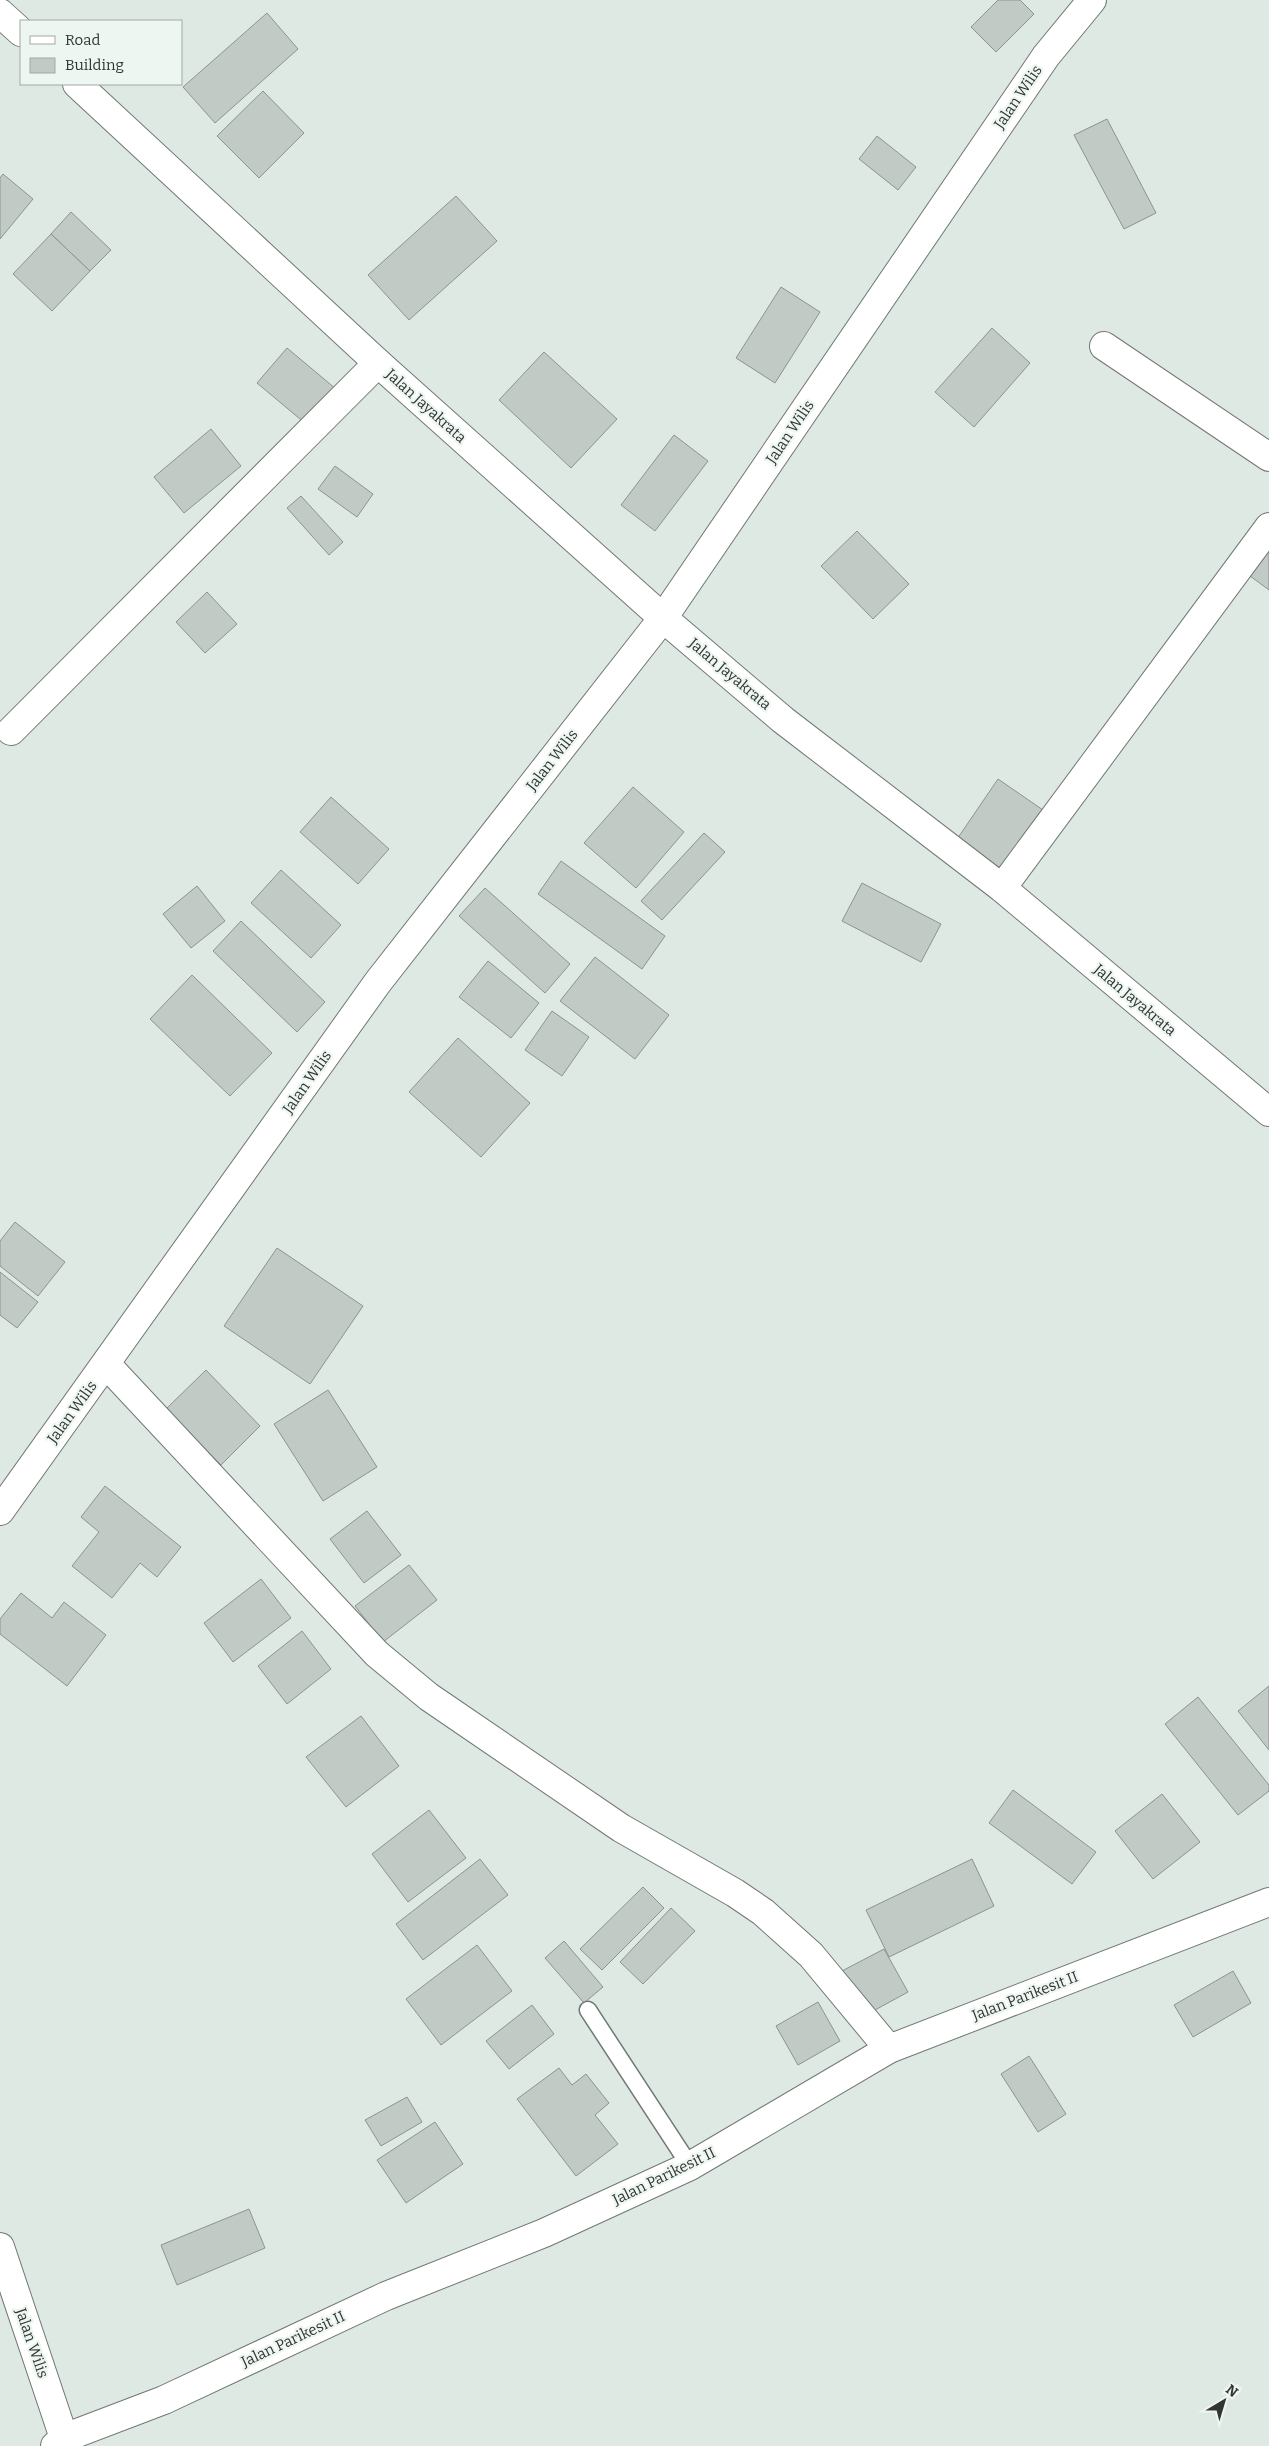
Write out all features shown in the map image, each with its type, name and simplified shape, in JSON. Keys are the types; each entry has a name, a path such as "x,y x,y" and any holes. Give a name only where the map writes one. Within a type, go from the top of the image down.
{"street":[{"name":"Jalan Wilis","path":"0,1511 378,982 663,618 1046,56 1092,0"},
{"path":"0,11 20,31"},
{"name":"Jalan Jayakrata","path":"78,85 378,363 663,618 783,720 1002,888 1269,1112"},
{"path":"1104,346 1269,457"},
{"path":"11,731 378,363"},
{"path":"1002,888 1269,527"},
{"path":"106,1364 377,1654 429,1697 622,1828 735,1893 764,1912 811,1955 889,2049"},
{"name":"Jalan Parikesit II","path":"60,2442 164,2400 386,2296 544,2233 690,2166 889,2049 1269,1902"},
{"name":"Jalan Wilis","path":"0,2247 60,2442"}],"lane":[{"path":"0,11 9,0"},
{"path":"588,2010 690,2166"}],"building":[{"path":"998,0 1020,0 1034,14 996,52 971,27"},
{"path":"267,13 298,49 215,123 183,87"},
{"path":"263,91 304,133 259,178 217,136"},
{"path":"1107,119 1156,213 1124,229 1074,135"},
{"path":"877,136 916,167 898,190 859,159"},
{"path":"3,174 33,199 0,239 0,178"},
{"path":"456,196 497,241 409,320 368,275"},
{"path":"71,212 111,250 90,271 51,234"},
{"path":"51,234 90,271 52,311 13,274"},
{"path":"781,287 820,312 775,383 736,358"},
{"path":"992,328 1030,363 974,427 935,392"},
{"path":"287,348 336,389 306,424 257,383"},
{"path":"544,352 617,419 571,468 499,400"},
{"path":"211,429 241,466 184,513 154,477"},
{"path":"674,435 708,461 655,531 621,505"},
{"path":"335,466 373,494 357,517 318,489"},
{"path":"301,496 343,542 329,555 287,508"},
{"path":"857,531 909,584 873,619 821,566"},
{"path":"1269,535 1269,590 1242,570"},
{"path":"207,592 237,624 205,653 176,622"},
{"path":"998,779 1043,810 996,879 951,848"},
{"path":"633,787 684,832 636,888 584,843"},
{"path":"331,797 389,849 358,884 300,832"},
{"path":"704,833 725,852 662,920 641,901"},
{"path":"561,861 665,936 642,969 538,894"},
{"path":"281,870 341,925 311,958 251,903"},
{"path":"862,883 941,924 921,962 842,921"},
{"path":"197,886 225,921 191,948 163,914"},
{"path":"485,888 570,964 545,993 459,916"},
{"path":"241,921 325,1002 297,1032 213,951"},
{"path":"595,957 669,1015 635,1059 560,1001"},
{"path":"488,961 539,1003 511,1038 459,997"},
{"path":"192,975 272,1053 230,1096 150,1019"},
{"path":"552,1011 589,1037 562,1076 525,1050"},
{"path":"458,1038 530,1103 481,1157 409,1092"},
{"path":"15,1222 65,1262 38,1296 0,1266 0,1241"},
{"path":"277,1248 363,1306 310,1384 224,1326"},
{"path":"0,1272 38,1302 17,1328 0,1315"},
{"path":"206,1370 260,1426 221,1465 166,1409"},
{"path":"328,1390 377,1467 323,1501 274,1424"},
{"path":"105,1486 181,1547 157,1577 140,1563 112,1598 72,1566 99,1532 81,1517"},
{"path":"367,1511 401,1555 364,1583 330,1539"},
{"path":"409,1565 437,1600 383,1642 355,1606"},
{"path":"261,1579 291,1618 233,1662 204,1623"},
{"path":"21,1593 52,1618 64,1602 106,1635 67,1686 0,1634 0,1619"},
{"path":"302,1631 331,1669 287,1704 258,1666"},
{"path":"1269,1686 1269,1750 1238,1711"},
{"path":"1198,1697 1269,1785 1269,1791 1238,1815 1165,1724"},
{"path":"361,1716 399,1766 346,1807 306,1757"},
{"path":"1013,1790 1096,1852 1072,1884 989,1823"},
{"path":"1162,1794 1200,1842 1153,1879 1115,1831"},
{"path":"429,1810 466,1858 408,1902 372,1854"},
{"path":"480,1859 508,1895 423,1960 396,1924"},
{"path":"972,1859 994,1906 889,1957 866,1910"},
{"path":"643,1887 664,1908 602,1970 580,1949"},
{"path":"671,1908 695,1931 643,1984 620,1962"},
{"path":"564,1941 603,1987 584,2003 545,1958"},
{"path":"477,1945 512,1991 441,2045 406,1999"},
{"path":"884,1949 908,1992 864,2016 840,1972"},
{"path":"1233,1971 1251,2003 1193,2037 1174,2005"},
{"path":"818,2002 840,2041 798,2065 776,2026"},
{"path":"532,2005 554,2034 509,2069 486,2041"},
{"path":"1029,2056 1066,2114 1038,2132 1001,2074"},
{"path":"559,2068 572,2085 586,2074 609,2103 595,2115 618,2144 576,2176 517,2099"},
{"path":"407,2097 422,2122 381,2146 365,2120"},
{"path":"435,2122 463,2164 406,2203 377,2160"},
{"path":"249,2209 265,2248 177,2285 161,2245"}]}
